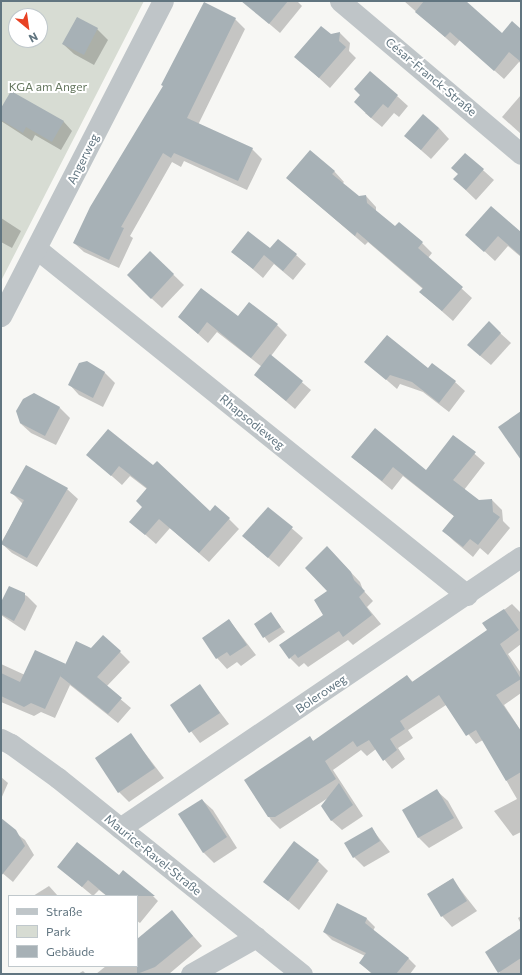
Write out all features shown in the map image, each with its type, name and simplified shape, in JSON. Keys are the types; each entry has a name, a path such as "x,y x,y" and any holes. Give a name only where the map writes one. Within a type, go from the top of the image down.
{"street":[{"name":"Angerweg","path":"1,316 164,1"},
{"name":"César-Franck-Straße","path":"340,1 521,154"},
{"name":"Rhapsodieweg","path":"37,249 467,595"},
{"name":"Boleroweg","path":"120,828 467,595 521,557"},
{"name":"Maurice-Ravel-Straße","path":"1,739 12,744 58,778 302,974"},
{"path":"191,974 256,937"}],"green space":[{"name":"KGA am Anger","path":"1,1 144,1 1,281"}],"building":[{"path":"241,1 288,1 269,24"},
{"path":"424,1 466,1 502,33 512,21 521,29 521,62 509,52 494,71 450,32 445,37 415,12"},
{"path":"204,2 236,18 187,118 253,148 238,181 174,153 171,158 163,153 121,227 124,228 109,260 73,243 90,207 163,86 161,85"},
{"path":"77,17 98,28 84,55 62,44"},
{"path":"321,26 331,34 340,32 339,41 346,47 319,78 294,57"},
{"path":"370,71 398,95 388,108 383,104 371,118 354,102 360,95 354,89"},
{"path":"11,91 64,121 52,142 26,127 23,133 1,120 1,108"},
{"path":"423,114 439,128 421,150 404,136"},
{"path":"310,150 335,171 332,174 359,196 366,195 367,203 395,226 399,222 423,242 418,248 463,287 442,311 419,292 423,288 357,232 355,236 286,178"},
{"path":"465,153 484,169 466,190 453,179 458,174 451,168"},
{"path":"491,206 521,232 521,256 498,236 484,252 465,235"},
{"path":"248,231 270,248 278,239 297,254 283,271 264,255 253,269 231,252"},
{"path":"150,251 174,274 151,299 127,275"},
{"path":"201,288 238,316 249,302 278,324 251,358 207,322 198,334 178,317"},
{"path":"489,321 501,333 480,356 467,345"},
{"path":"387,335 428,368 432,363 456,381 439,403 412,382 390,375 386,380 364,362"},
{"path":"270,354 303,381 286,401 254,375"},
{"path":"87,361 105,372 93,398 68,385 79,363"},
{"path":"34,393 60,407 45,436 20,423 16,411 23,399"},
{"path":"521,411 521,460 498,427"},
{"path":"375,428 426,470 453,435 476,452 453,480 479,500 492,499 493,512 500,517 478,545 470,539 463,547 442,531 454,516 393,467 382,481 351,457"},
{"path":"108,429 153,465 157,461 210,511 215,505 230,518 199,553 159,519 145,535 129,522 142,507 136,501 147,488 119,466 111,476 86,455"},
{"path":"26,465 68,488 27,558 1,544 24,500 10,493"},
{"path":"268,507 293,527 268,558 242,536"},
{"path":"327,546 351,572 354,580 365,591 359,597 372,615 343,637 339,631 298,658 295,654 289,659 279,645 323,615 314,600 327,591 305,568"},
{"path":"9,586 25,593 25,600 14,621 1,614 1,602"},
{"path":"504,609 519,630 500,644 521,679 496,695 521,731 521,772 506,781 476,730 466,736 439,695 400,721 405,729 390,739 397,750 383,761 369,740 357,747 353,741 325,761 336,779 275,817 268,817 244,780 310,736 313,741 407,675 412,682 487,630 482,623"},
{"path":"271,612 281,627 263,638 254,624"},
{"path":"229,619 247,645 230,656 227,652 216,659 202,638"},
{"path":"103,635 121,651 97,677 122,698 108,714 60,676 76,641 91,648"},
{"path":"35,650 66,664 45,709 31,703 24,707 1,696 1,673 20,682"},
{"path":"200,684 220,713 189,733 170,705"},
{"path":"131,733 155,768 118,793 95,758"},
{"path":"339,783 353,805 331,821 321,806"},
{"path":"437,789 454,818 418,838 402,810"},
{"path":"202,799 227,837 203,853 178,814"},
{"path":"1,818 16,830 25,846 1,876"},
{"path":"372,827 380,841 353,858 344,843"},
{"path":"294,841 319,860 288,901 263,882"},
{"path":"77,842 119,875 123,870 155,896 106,895 88,880 82,887 57,867"},
{"path":"453,878 467,901 441,917 427,894"},
{"path":"337,903 367,918 365,923 409,958 396,974 373,974 359,963 366,953 323,932"},
{"path":"172,910 193,936 155,967 137,974 138,938"},
{"path":"521,928 521,958 498,973 485,952"}]}
